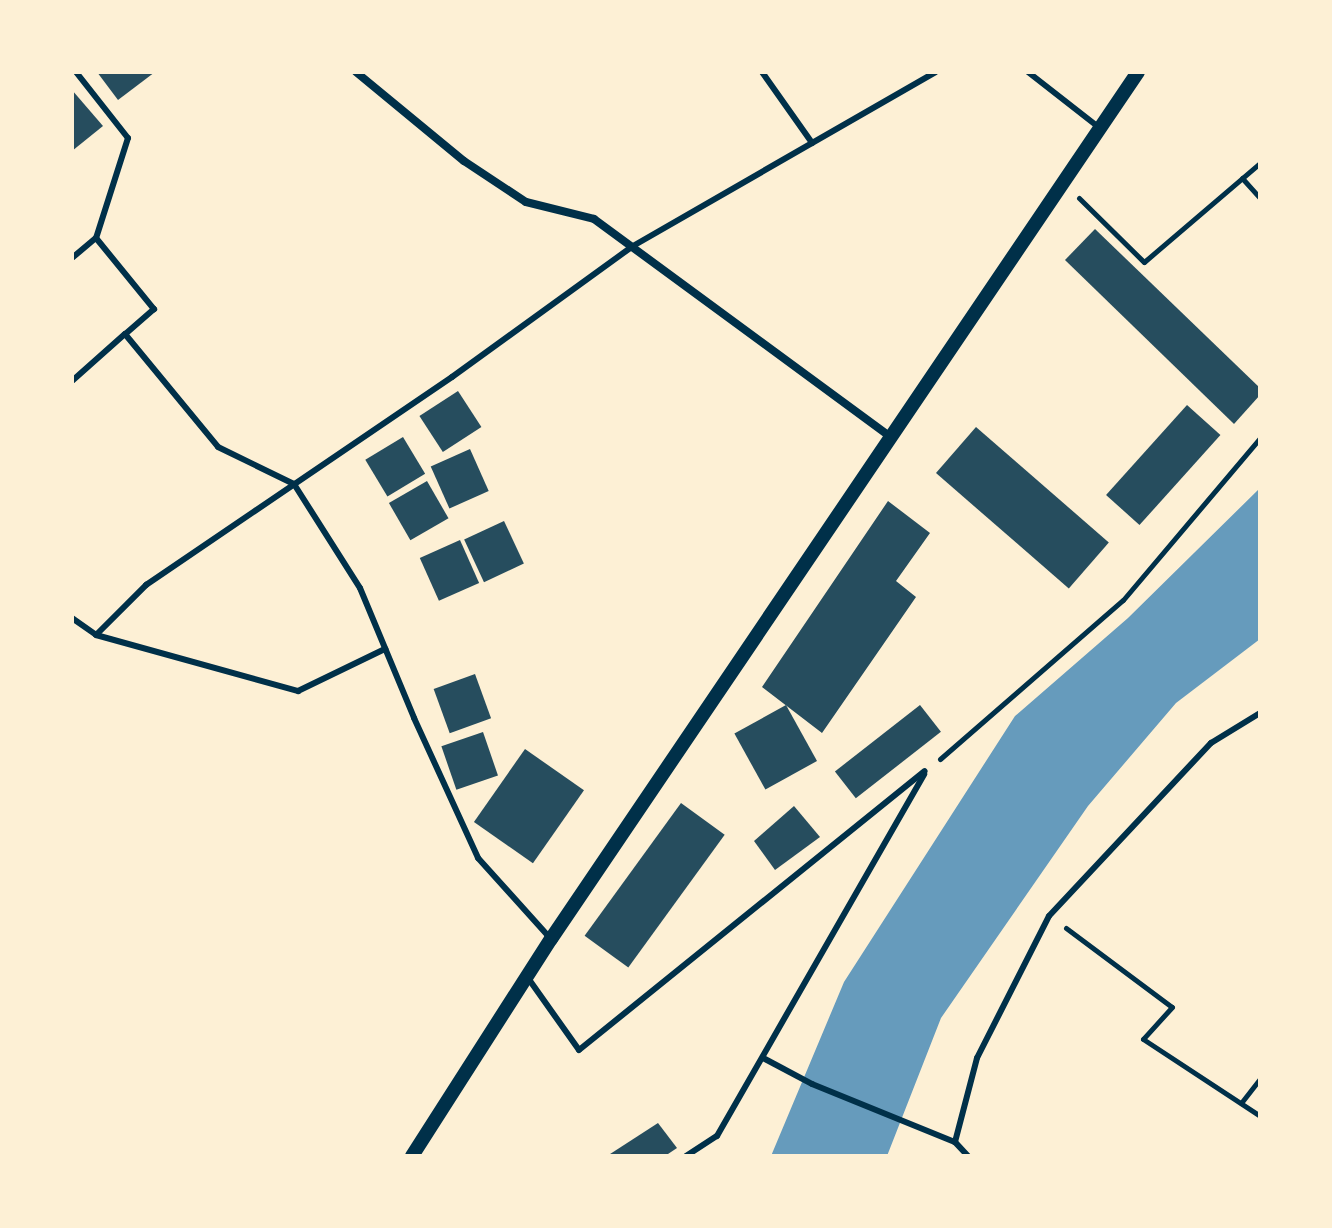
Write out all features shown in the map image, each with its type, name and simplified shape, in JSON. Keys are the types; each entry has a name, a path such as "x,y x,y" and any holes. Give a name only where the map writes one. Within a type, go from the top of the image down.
{"street":[{"path":"356,72 464,161 526,202 594,219 889,436"},
{"path":"412,1156 551,939 889,436 1102,130 1138,72"}],"lane":[{"path":"72,258 96,238 128,138 76,72"},
{"path":"762,72 812,143"},
{"path":"96,635 146,585 452,377 633,246 935,72"},
{"path":"1028,72 1102,130"},
{"path":"72,381 154,309 96,238"},
{"path":"125,334 218,447 294,484 360,588 478,858 551,939"},
{"path":"72,618 96,635 298,691 385,649"},
{"path":"955,1142 977,1058 1049,916 1211,743 1260,713"},
{"path":"527,977 579,1050 925,771"},
{"path":"686,1156 717,1136 765,1059 925,771"},
{"path":"765,1059 812,1084 955,1142 968,1156"}],"path":[{"path":"1064,184 1144,262 1260,163"},
{"path":"1242,178 1260,198"},
{"path":"925,771 1123,600 1260,438"},
{"path":"1049,916 1172,1007 1143,1039 1260,1116"},
{"path":"1241,1103 1260,1079"}],"water":[{"path":"1260,488 1260,639 1176,703 1088,806 941,1018 887,1156 771,1156 844,982 1015,716 1128,618"}],"building":[{"path":"97,72 155,72 118,100"},
{"path":"72,90 103,126 72,151"},
{"path":"1095,229 1260,388 1260,395 1234,424 1065,260"},
{"path":"458,391 481,427 443,452 419,416"},
{"path":"1187,405 1220,435 1139,525 1106,495"},
{"path":"976,427 1109,542 1069,589 936,473"},
{"path":"403,437 425,474 387,497 365,460"},
{"path":"470,449 489,491 449,509 431,466"},
{"path":"427,481 448,518 410,540 389,503"},
{"path":"888,501 930,533 896,581 916,597 822,733 762,687"},
{"path":"504,521 524,564 484,582 464,540"},
{"path":"460,540 479,583 439,601 420,558"},
{"path":"475,674 491,718 450,733 434,689"},
{"path":"786,705 817,761 765,790 734,734"},
{"path":"920,705 941,732 856,798 835,771"},
{"path":"483,732 498,775 456,790 441,746"},
{"path":"525,749 584,790 533,863 474,822"},
{"path":"681,803 725,835 628,967 585,936"},
{"path":"794,806 820,837 775,870 754,841"},
{"path":"658,1123 677,1148 665,1156 607,1156"}]}
